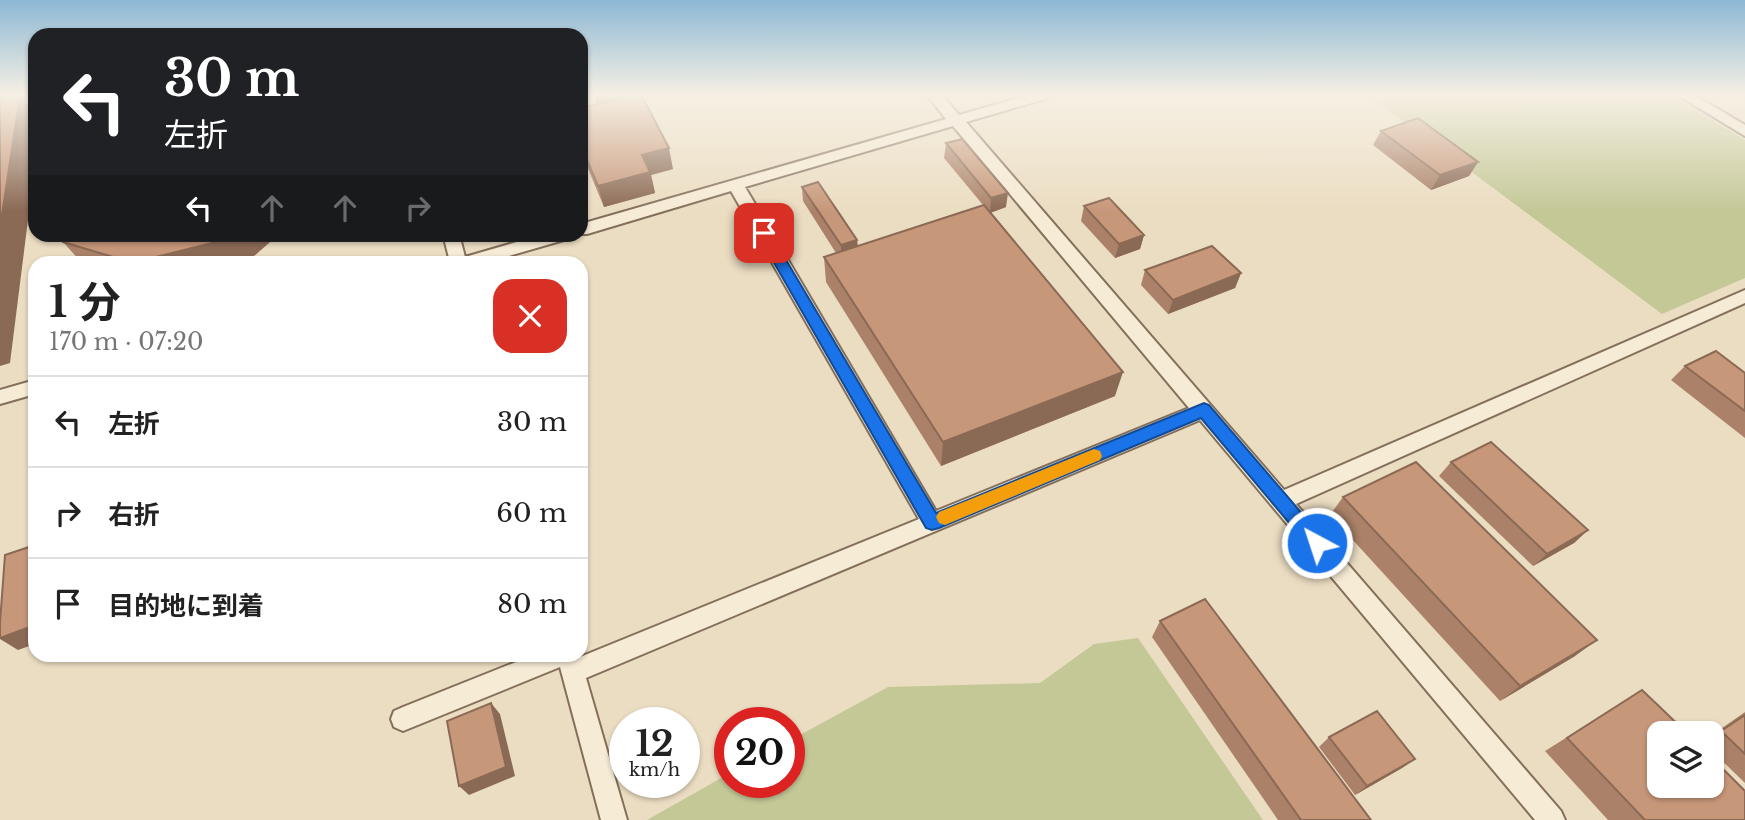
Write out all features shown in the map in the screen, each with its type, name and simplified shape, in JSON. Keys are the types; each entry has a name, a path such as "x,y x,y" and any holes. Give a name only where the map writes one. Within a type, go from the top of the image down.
{"lane":[{"path":"588,228 904,134"},
{"path":"969,134 1552,820"},
{"path":"736,184 932,523"},
{"path":"490,256 538,242"},
{"path":"1281,500 1745,296"},
{"path":"0,397 28,389"},
{"path":"588,652 932,523 1204,410"},
{"path":"403,719 562,662"},
{"path":"569,662 614,820"}],"green space":[{"path":"1421,134 1736,134 1745,140 1745,278 1662,314"},
{"path":"1138,638 1263,820 647,820 686,798 700,798 700,790 714,782 714,798 805,798 805,732 888,687 1040,683 1094,644"}],"building":[{"path":"0,134 14,134 0,228"},
{"path":"588,134 662,134 669,148 642,155 650,172 598,186 588,162"},
{"path":"1385,134 1440,134 1478,162 1440,175"},
{"path":"962,139 1008,193 991,198 946,143"},
{"path":"818,182 857,240 841,245 802,187"},
{"path":"1109,198 1144,235 1119,244 1084,206"},
{"path":"984,205 1123,372 943,442 824,257"},
{"path":"63,242 216,242 160,256 110,256"},
{"path":"1212,246 1241,273 1173,300 1145,270"},
{"path":"1716,351 1745,373 1745,411 1685,366"},
{"path":"1491,442 1588,530 1547,554 1451,462"},
{"path":"1416,462 1597,640 1520,686 1343,497"},
{"path":"28,547 28,628 0,638 0,622 5,555"},
{"path":"1205,599 1371,820 1301,820 1160,621"},
{"path":"1642,690 1674,721 1647,721 1647,798 1724,798 1724,770 1745,791 1745,820 1645,820 1567,738"},
{"path":"491,703 506,767 459,786 447,721"},
{"path":"1377,711 1415,759 1367,786 1329,737"},
{"path":"1745,715 1745,754 1724,734 1724,729"}],"slow traffic":[{"path":"945,517 1094,456"}],"route":[{"path":"764,233 932,523 1204,410 1317,543"}]}
